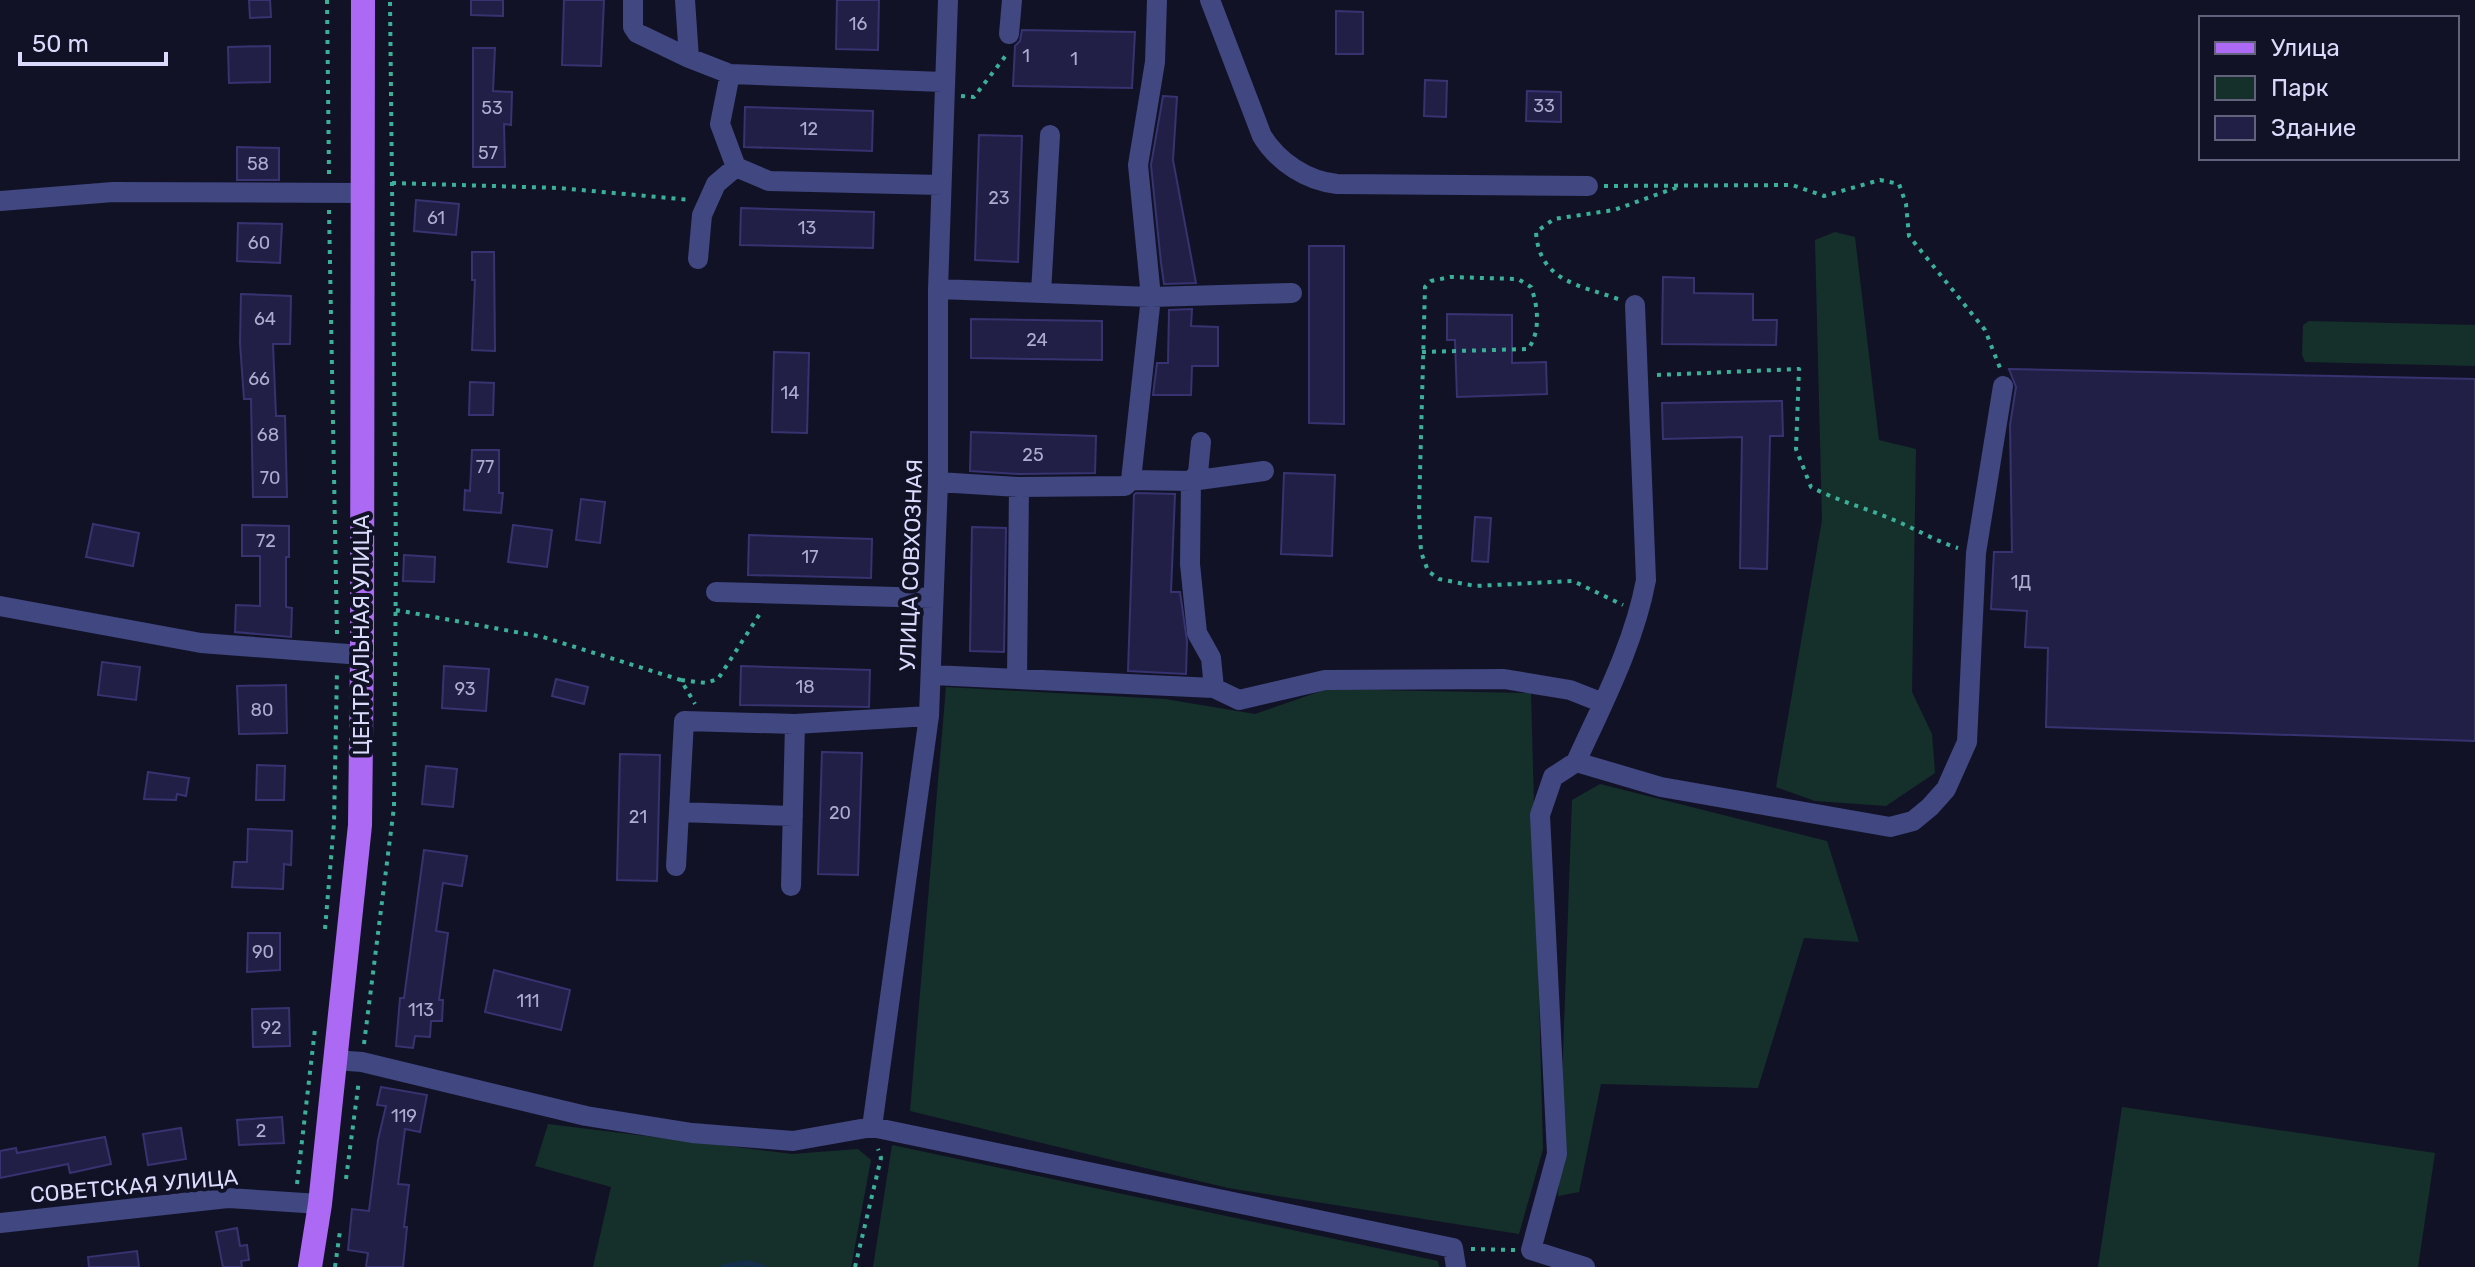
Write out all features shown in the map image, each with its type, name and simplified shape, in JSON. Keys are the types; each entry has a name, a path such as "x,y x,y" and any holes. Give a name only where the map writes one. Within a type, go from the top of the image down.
{"main road":[{"name":"ЦЕНТРАЛЬНАЯ УЛИЦА","path":"310,1267 320,1204 360,825 363,0"}],"street":[{"path":"633,0 635,31 730,74 943,88"},
{"path":"685,0 689,58"},
{"name":"УЛИЦА СОВХОЗНАЯ","path":"872,1127 929,716 932,675 938,482 938,289 948,0"},
{"path":"1009,43 1012,0"},
{"path":"938,482 1019,487 1125,486 1131,480 1151,297 1138,165 1155,62 1157,0"},
{"path":"1210,0 1262,136 1272,150 1305,175 1337,184 1588,186"},
{"path":"730,74 720,124 736,167 769,181 941,185"},
{"path":"1041,293 1050,135"},
{"path":"698,259 702,218 716,184 736,167"},
{"path":"0,201 126,191 362,193"},
{"path":"938,289 1151,297 1292,293"},
{"path":"1585,1267 1531,1250 1557,1154 1540,815 1553,777 1576,762 1640,613 1646,568 1635,305"},
{"path":"1576,762 1661,787 1890,827 1913,821 1930,807 1946,789 1967,742 1976,553 2003,386"},
{"path":"1201,442 1198,473 1191,481 1190,564 1197,633 1211,658 1214,688"},
{"path":"1131,480 1191,481 1264,471"},
{"path":"1017,678 1019,487"},
{"path":"716,592 932,598"},
{"path":"0,606 201,643 362,655"},
{"path":"932,675 1214,688 1239,700 1319,680 1504,679 1570,690 1603,703"},
{"path":"676,866 684,721 795,724 929,716"},
{"path":"791,886 795,724"},
{"path":"679,812 793,816"},
{"path":"335,1060 362,1062 586,1116 692,1133 793,1141 872,1127 1454,1258"},
{"name":"СОВЕТСКАЯ УЛИЦА","path":"0,1223 228,1198 320,1204"}],"path":[{"path":"345,1188 394,807 396,610 390,0"},
{"path":"943,88 974,97 1009,43"},
{"path":"1588,186 1792,185 1824,196 1880,180 1899,184 1906,204 1909,236 1985,330 1999,363 2003,386"},
{"path":"391,183 559,188 693,200 692,210 702,218"},
{"path":"1635,305 1558,277 1537,250 1536,232 1554,219 1614,210 1684,185"},
{"path":"1422,352 1528,349 1533,343 1537,320 1531,287 1518,279 1450,277 1431,281 1423,291 1422,352 1420,525 1421,552 1428,571 1439,579 1475,586 1573,581 1640,613"},
{"path":"1639,376 1799,369 1796,449 1811,487 1837,500 1894,520 1937,542 1976,553"},
{"path":"396,610 543,637 681,680 706,683 718,679 774,592"},
{"path":"681,680 705,722"},
{"path":"855,1267 881,1158 872,1127"},
{"path":"335,1267 341,1220"},
{"path":"1454,1258 1531,1250"}],"green space":[{"path":"1835,232 1855,237 1879,440 1916,449 1912,692 1932,734 1935,773 1886,806 1815,801 1776,787 1822,520 1815,240"},
{"path":"2309,321 2475,325 2475,366 2305,362 2302,355 2303,325"},
{"path":"946,687 1165,699 1255,714 1327,689 1531,693 1543,1149 1519,1234 1228,1188 910,1111"},
{"path":"1600,784 1827,841 1859,942 1804,938 1758,1088 1601,1084 1579,1192 1558,1196 1572,800"},
{"path":"2122,1107 2435,1153 2418,1267 2098,1267"},
{"path":"548,1124 792,1154 858,1149 871,1160 851,1267 593,1267 611,1187 535,1166"},
{"path":"892,1145 1438,1261 1439,1267 873,1267"}],"building":[{"path":"249,0 270,0 271,17 250,18"},
{"path":"471,0 503,0 503,16 471,15"},
{"path":"564,0 604,0 601,66 562,65"},
{"path":"837,0 879,0 878,50 836,49"},
{"path":"1336,11 1363,12 1363,54 1336,54"},
{"path":"1022,30 1135,32 1132,88 1013,86 1015,46 1020,41"},
{"path":"270,46 270,82 229,83 228,47"},
{"path":"473,48 495,48 493,91 512,92 511,125 504,124 505,167 473,167"},
{"path":"1425,80 1447,81 1446,117 1424,116"},
{"path":"1527,91 1561,92 1561,122 1526,121"},
{"path":"1163,96 1177,97 1173,160 1196,283 1164,284 1151,165"},
{"path":"745,107 873,111 872,151 744,147"},
{"path":"979,135 1022,136 1018,262 975,260"},
{"path":"237,147 279,148 279,180 237,180"},
{"path":"416,200 459,204 456,235 414,231"},
{"path":"741,208 874,212 873,248 740,245"},
{"path":"238,223 282,224 280,263 237,261"},
{"path":"1309,246 1344,246 1344,424 1309,423"},
{"path":"472,252 494,252 495,351 472,350 475,280 472,280"},
{"path":"1663,277 1694,278 1694,293 1753,294 1753,320 1777,320 1776,345 1662,344"},
{"path":"241,294 291,296 290,344 273,344 276,416 285,416 287,497 253,497 251,399 244,399 240,343"},
{"path":"1192,309 1191,326 1218,327 1218,366 1192,366 1191,395 1153,395 1157,363 1168,363 1169,310"},
{"path":"1447,314 1512,315 1512,363 1546,362 1547,394 1457,397 1455,340 1447,340"},
{"path":"971,319 1102,321 1102,360 971,358"},
{"path":"774,352 809,353 807,433 772,432"},
{"path":"2009,369 2475,379 2475,741 2046,727 2048,648 2025,647 2027,611 1991,609 1994,552 2012,552 2010,425 2016,387"},
{"path":"470,382 494,383 493,415 469,415"},
{"path":"1782,401 1783,436 1770,436 1767,569 1740,568 1742,437 1663,439 1662,403"},
{"path":"971,432 1096,436 1095,473 970,471"},
{"path":"472,450 499,450 499,493 503,493 501,513 464,510 465,490 470,491"},
{"path":"1284,473 1335,475 1332,556 1281,554"},
{"path":"1136,493 1175,494 1171,592 1180,592 1187,641 1186,674 1128,671"},
{"path":"581,499 605,502 600,543 576,540"},
{"path":"1475,517 1491,518 1488,562 1472,561"},
{"path":"93,524 139,533 133,566 86,557"},
{"path":"242,525 289,526 286,607 292,608 291,637 235,632 236,605 260,606 260,556 242,556"},
{"path":"513,525 552,530 547,567 508,562"},
{"path":"972,527 1006,528 1004,652 970,651"},
{"path":"749,535 872,539 871,578 748,575"},
{"path":"404,555 435,557 434,582 403,581"},
{"path":"102,662 140,667 136,700 98,695"},
{"path":"444,666 489,669 486,711 442,708"},
{"path":"741,666 870,670 869,707 740,705"},
{"path":"556,679 588,687 584,704 552,696"},
{"path":"286,685 287,733 239,734 237,686"},
{"path":"822,752 862,753 858,875 818,874"},
{"path":"620,754 660,755 657,881 617,880"},
{"path":"257,765 285,766 284,800 256,800"},
{"path":"426,766 457,769 453,807 422,804"},
{"path":"148,772 189,778 186,796 177,794 176,800 144,799"},
{"path":"248,829 292,831 291,865 284,864 283,889 232,887 234,862 247,862"},
{"path":"424,850 467,856 462,886 443,883 436,931 448,933 439,1000 443,1000 442,1021 431,1021 430,1037 415,1036 413,1048 396,1046 400,998 404,998"},
{"path":"248,933 280,933 280,970 247,972"},
{"path":"494,970 570,990 561,1030 485,1012"},
{"path":"289,1008 290,1046 253,1047 252,1009"},
{"path":"381,1087 427,1095 420,1132 405,1129 398,1184 409,1185 403,1267 366,1267 368,1253 348,1250 352,1209 369,1211 378,1140 386,1106 377,1105"},
{"path":"282,1117 284,1143 239,1145 237,1120"},
{"path":"181,1128 186,1159 148,1165 143,1134"},
{"path":"105,1137 111,1164 70,1173 68,1164 0,1178 0,1151 16,1148 17,1153"},
{"path":"237,1228 240,1246 247,1245 249,1260 241,1261 242,1267 223,1267 216,1232"},
{"path":"137,1251 139,1267 89,1267 88,1257"}],"waterway":[{"path":"724,1267 746,1263 762,1267"}]}
